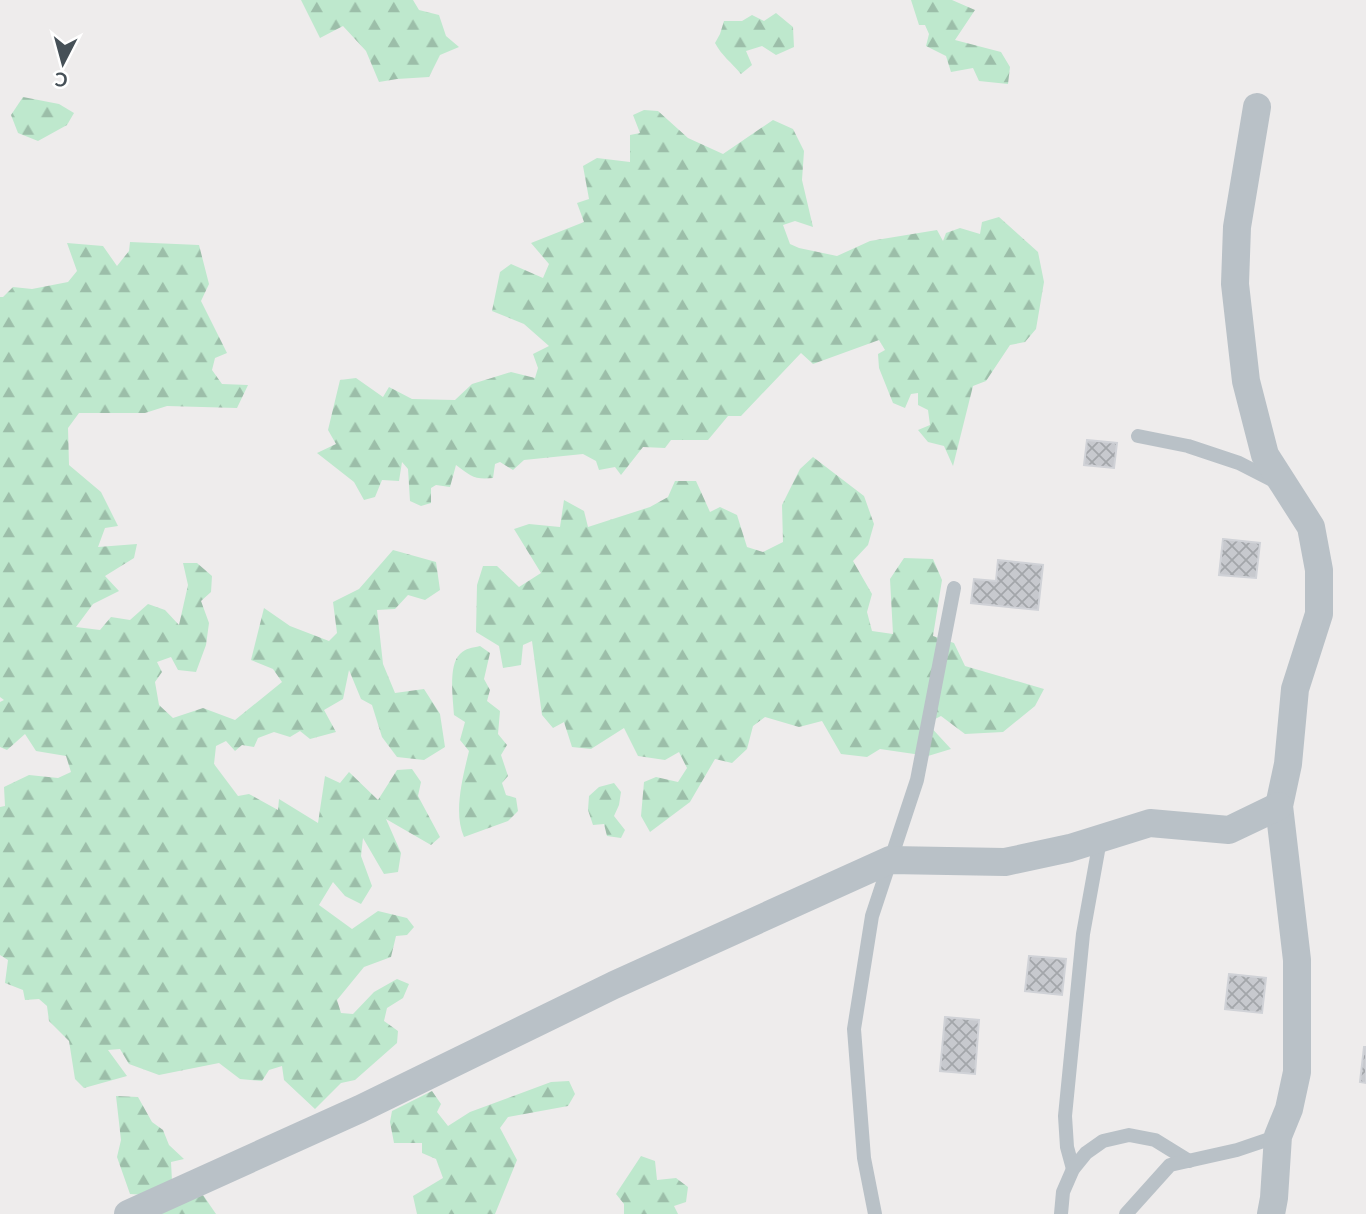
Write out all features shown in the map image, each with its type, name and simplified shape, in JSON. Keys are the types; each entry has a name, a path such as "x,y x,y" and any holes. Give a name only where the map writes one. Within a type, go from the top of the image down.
{"street":[{"path":"1257,107 1237,227 1235,284 1246,380 1265,455 1311,527 1319,570 1319,614 1295,689 1287,764 1279,806 1297,960 1297,1072 1289,1108 1278,1136 1271,1214"},
{"path":"128,1214 360,1109 614,985 890,860 1005,862 1100,840 1150,823 1229,830 1279,806"}],"lane":[{"path":"1138,436 1188,446 1239,463 1286,488"},
{"path":"875,1214 864,1158 854,1029 872,916 917,780 954,588"},
{"path":"1073,1169 1067,1147 1065,1116 1083,934 1100,840"},
{"path":"1060,1214 1063,1192 1073,1169 1086,1153 1103,1142 1129,1135 1155,1140 1189,1161"},
{"path":"1126,1214 1170,1165 1237,1150 1278,1136"}],"green space":[{"path":"301,0 413,0 419,10 439,15 446,36 459,47 440,55 429,77 379,82 366,51 343,26 320,38"},
{"path":"911,0 952,0 975,10 955,40 1001,52 1010,67 1008,84 979,81 973,68 951,72 946,56 926,46 929,34 925,25 919,25"},
{"path":"776,13 793,27 794,47 776,55 762,46 746,51 752,65 741,74 715,43 724,21 742,21 752,15 764,21"},
{"path":"23,97 59,104 74,113 67,125 38,141 18,133 11,115"},
{"path":"644,110 658,111 688,138 723,154 773,120 793,129 804,151 802,180 813,227 795,221 783,225 790,244 799,248 837,256 870,241 937,230 943,241 946,233 960,228 980,234 982,222 999,217 1038,252 1044,282 1036,329 1025,342 1010,345 986,381 973,386 953,466 944,446 928,442 918,430 930,425 928,410 918,405 918,393 911,394 905,408 893,403 879,368 878,354 885,350 879,340 813,364 801,353 741,416 728,416 708,440 671,440 665,448 643,447 621,475 615,467 599,470 596,461 583,454 524,460 513,470 500,462 495,464 493,478 473,476 456,465 450,487 436,485 431,488 431,503 421,506 410,501 408,469 402,462 399,481 382,480 375,497 364,500 354,482 317,453 336,444 328,430 340,380 356,378 383,397 389,387 412,399 455,400 472,384 511,372 535,378 538,368 533,354 549,346 524,324 492,311 500,272 511,264 543,278 549,264 531,243 584,222 577,203 589,199 583,166 597,158 630,162 630,135 640,133 633,115"},
{"path":"130,242 199,245 209,284 201,301 227,353 215,358 212,370 222,384 248,385 237,408 167,406 145,413 79,413 68,428 69,465 101,492 118,526 105,528 98,547 137,544 134,558 105,576 119,591 93,604 76,627 100,630 111,617 130,620 148,604 165,610 179,625 188,585 183,563 197,563 212,576 211,592 201,601 209,623 206,645 196,672 178,670 171,657 157,662 162,672 155,682 159,705 173,718 203,708 235,720 282,682 273,669 251,660 264,608 290,626 329,641 337,633 333,602 359,589 393,550 436,562 440,590 425,600 408,595 395,609 377,610 383,664 395,693 424,689 440,714 445,747 424,760 397,757 382,737 372,705 361,699 349,670 343,699 324,710 336,732 310,739 300,731 290,737 274,732 258,738 254,747 242,745 235,751 226,741 216,746 214,764 238,796 249,794 278,810 279,799 318,823 325,776 340,783 349,772 378,800 397,770 412,769 421,782 418,796 440,837 431,845 386,819 401,853 398,872 384,874 363,838 361,856 372,886 361,904 345,896 333,882 319,905 352,929 378,911 407,918 414,927 407,935 396,936 391,957 364,967 337,1000 341,1013 353,1014 374,992 397,979 409,984 403,998 387,1008 384,1021 398,1031 397,1043 355,1080 341,1083 315,1109 284,1080 282,1066 269,1070 262,1081 240,1079 219,1063 159,1075 129,1064 120,1049 108,1050 127,1076 84,1088 75,1079 69,1041 49,1021 47,1006 39,999 25,1000 23,990 5,983 8,960 0,955 0,807 5,806 4,787 29,775 58,778 71,772 66,756 36,751 25,734 7,750 0,747 0,702 4,700 0,697 0,297 13,287 32,289 68,282 77,271 67,243 103,246 117,266 129,251"},
{"path":"813,457 864,496 874,524 868,545 853,561 872,594 867,612 872,631 893,634 890,579 904,558 933,559 942,580 933,636 954,643 965,666 1044,689 1035,706 1003,732 965,734 941,716 927,723 951,749 928,756 880,749 867,757 841,754 822,721 799,727 765,717 753,726 747,749 732,763 715,759 690,802 650,832 641,816 644,782 656,777 678,782 687,768 679,752 665,760 638,756 624,728 591,749 572,747 564,722 553,728 542,715 532,641 523,645 521,665 503,668 499,646 476,632 477,585 483,566 497,566 519,587 541,573 514,529 529,524 560,527 564,500 584,511 588,527 650,507 668,497 675,481 696,481 710,512 720,507 737,515 747,547 763,552 783,542 782,505 800,469"},
{"path":"480,646 490,653 484,679 490,690 487,701 500,711 498,734 507,745 501,755 508,776 502,783 506,795 516,798 518,811 508,821 464,837 459,806 469,751 460,740 465,722 454,715 453,674 456,659 460,654"},
{"path":"614,783 621,792 614,816 625,830 621,838 607,836 604,824 593,825 588,810 589,796 599,787"},
{"path":"569,1081 575,1094 568,1106 508,1117 500,1128 517,1160 495,1214 417,1214 413,1196 443,1178 436,1159 422,1153 422,1143 394,1143 390,1122 392,1111 432,1091 441,1104 437,1112 448,1126 470,1112 551,1082"},
{"path":"116,1096 138,1097 152,1122 163,1130 169,1145 184,1159 171,1162 172,1181 146,1195 130,1194 117,1157 121,1140"},
{"path":"641,1156 655,1161 657,1180 676,1178 688,1187 686,1202 674,1206 678,1214 624,1214 624,1204 616,1194"},
{"path":"203,1195 216,1214 158,1214 161,1212"}],"building":[{"path":"1087,440 1117,443 1114,468 1084,465"},
{"path":"1223,539 1260,543 1256,578 1219,575"},
{"path":"998,560 1043,565 1038,610 971,603 974,579 996,581"},
{"path":"1029,956 1066,959 1062,995 1025,991"},
{"path":"1229,974 1266,978 1262,1013 1225,1009"},
{"path":"945,1017 979,1020 975,1074 940,1071"},
{"path":"1366,1047 1366,1083 1360,1082"}]}
